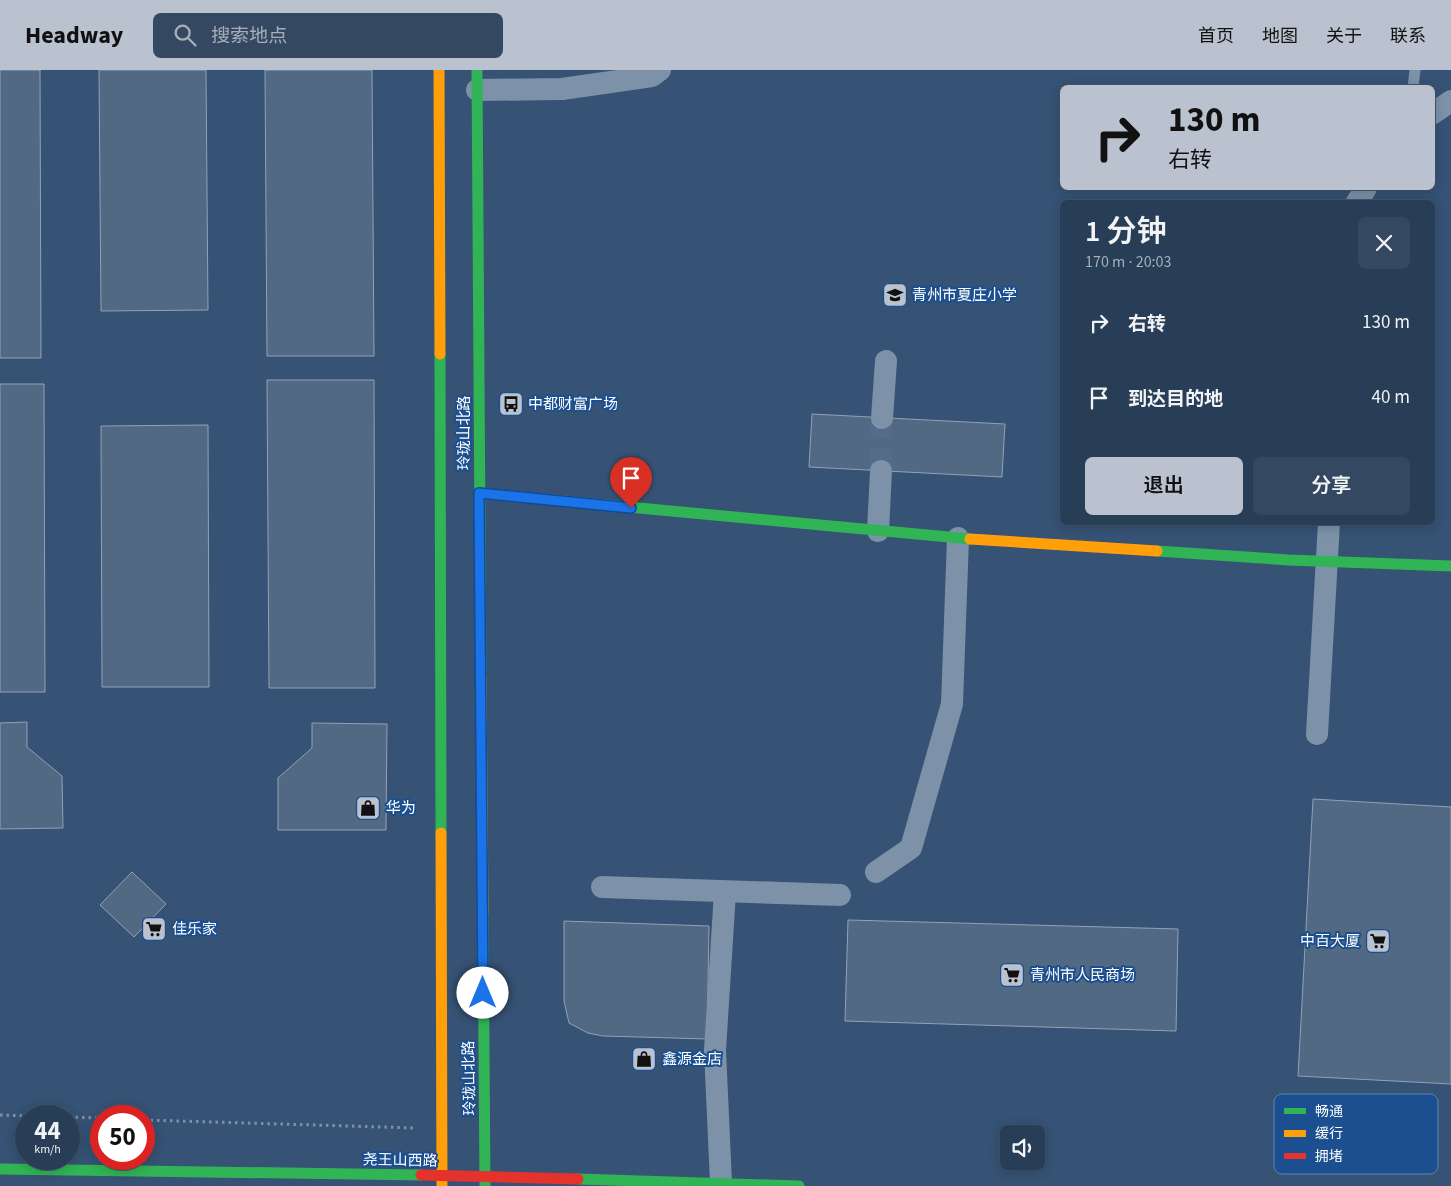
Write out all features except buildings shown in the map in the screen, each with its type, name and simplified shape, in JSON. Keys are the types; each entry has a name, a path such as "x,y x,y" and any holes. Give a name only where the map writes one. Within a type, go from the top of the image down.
{"main road":[{"name":"玲珑山北路","path":"439,70 442,1181"},
{"name":"玲珑山北路","path":"477,80 485,1181"},
{"path":"479,493 958,538 1326,561 1451,566"},
{"name":"尧王山西路","path":"0,1169 442,1181 799,1186"}],"street":[{"path":"477,80 562,89 652,76 660,70"},
{"path":"1435,112 1451,101"},
{"path":"882,418 886,361"},
{"path":"878,531 881,471"},
{"path":"1317,734 1329,525"},
{"path":"876,872 911,848 952,704 958,538"},
{"path":"602,887 840,895"},
{"path":"721,1184 714,1050 725,892"}],"lane":[{"path":"1413,85 1415,70"}],"path":[{"path":"0,1115 15,1116"},
{"path":"155,1120 442,1129"}],"tunnel":[{"path":"881,471 882,418"}],"traffic: fast":[{"path":"477,70 481,679"},
{"path":"440,354 441,833"},
{"path":"479,493 970,539"},
{"path":"1157,551 1289,560 1451,566"},
{"path":"483,912 485,1186"},
{"path":"0,1169 421,1175"},
{"path":"578,1179 799,1186"}],"traffic: slow":[{"path":"439,70 440,354"},
{"path":"970,539 1157,551"},
{"path":"481,679 483,912"},
{"path":"441,833 442,1186"}],"traffic: jam":[{"path":"421,1175 578,1179"}],"place":[{"name":"青州市夏庄小学","path":"895,295"},
{"name":"中都财富广场","path":"511,404"},
{"name":"华为","path":"368,808"},
{"name":"佳乐家","path":"154,929"},
{"name":"中百大厦","path":"1378,941"},
{"name":"青州市人民商场","path":"1012,975"},
{"name":"鑫源金店","path":"644,1059"}],"route":[{"path":"483,993 479,493 631,508"}]}
